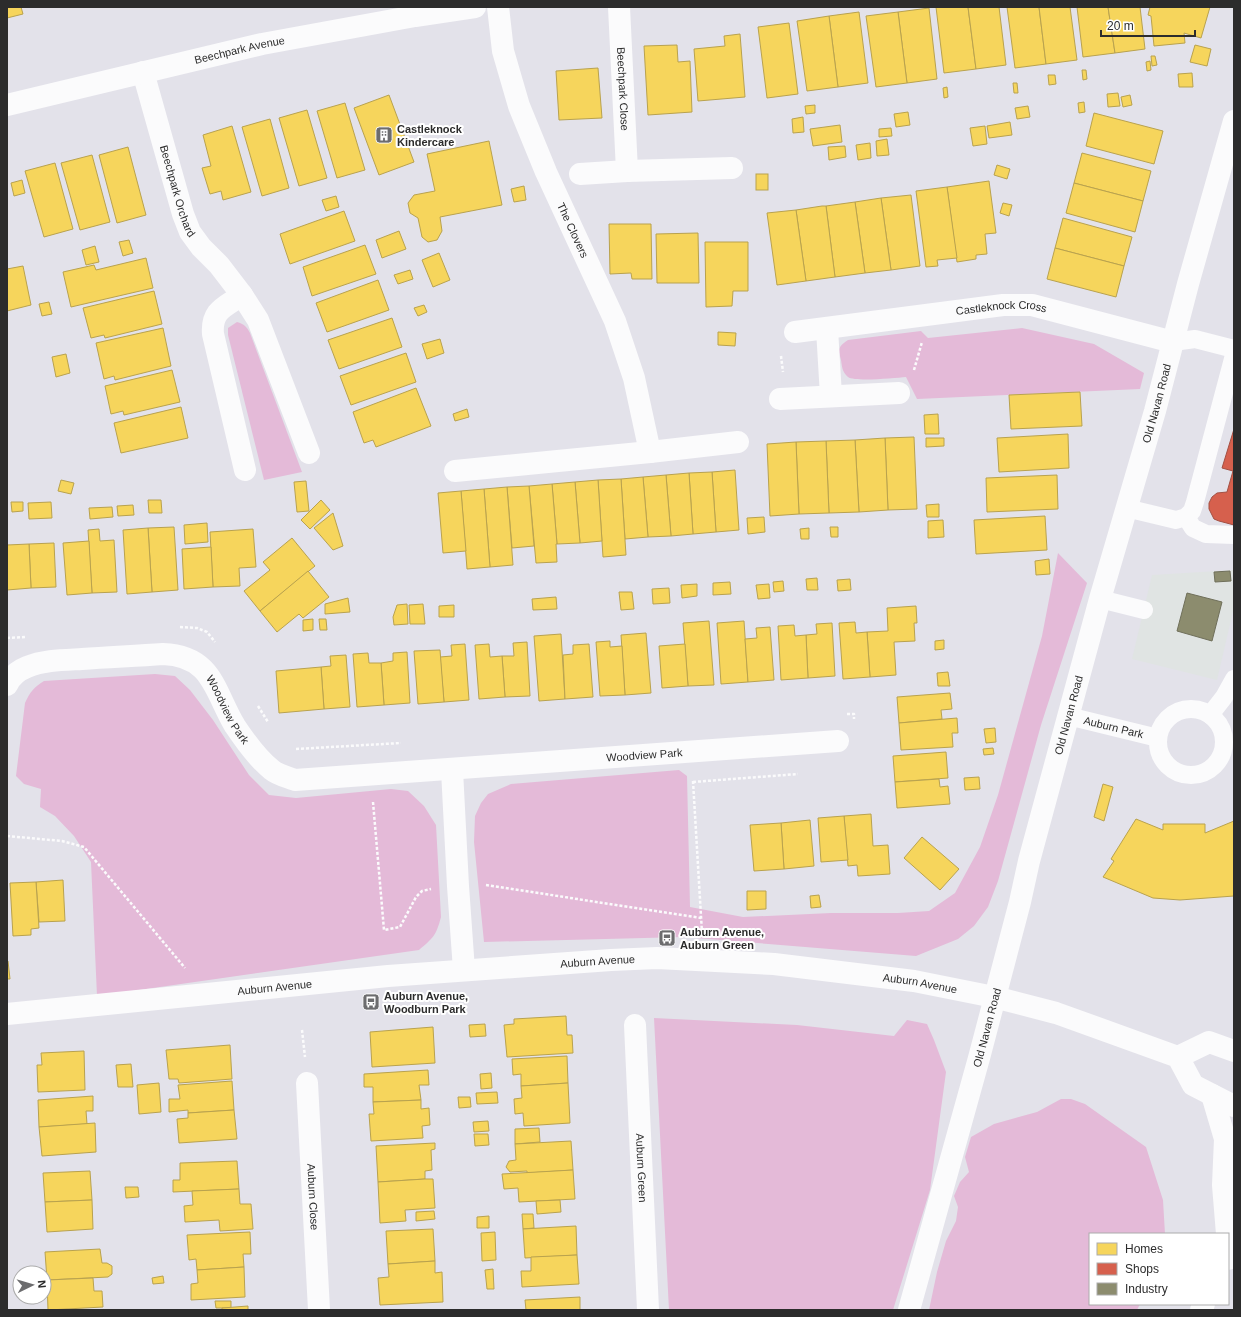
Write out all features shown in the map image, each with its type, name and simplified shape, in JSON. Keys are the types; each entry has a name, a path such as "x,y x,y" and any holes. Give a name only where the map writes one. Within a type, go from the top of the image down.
{"street":[{"name":"Beechpark Avenue","path":"7,105 262,44 415,16 475,7"},
{"name":"The Clovers","path":"498,7 503,51 519,106 546,172 615,321 634,378 650,452"},
{"name":"Beechpark Close","path":"619,7 627,171"},
{"name":"Beechpark Orchard","path":"144,72 190,232 201,247 219,265 242,295 258,320 309,453"},
{"name":"Old Navan Road","path":"909,1310 979,1058 1020,902 1028,862 1100,599 1155,411 1234,121"},
{"path":"580,174 732,168"},
{"path":"242,295 218,312 212,323 213,334 244,470"},
{"name":"Castleknock Cross","path":"795,332 1003,305 1032,305 1173,342"},
{"path":"827,329 831,396"},
{"path":"780,399 899,393"},
{"path":"455,471 738,442"},
{"name":"Woodview Park","path":"7,685 11,677 28,666 65,660 176,654 196,663 206,671 218,689 235,726 259,758 274,771 295,780 370,774 452,770 838,741"},
{"path":"452,770 464,970"},
{"name":"Auburn Avenue","path":"7,1014 388,976 657,958 774,964 914,981 994,997 1056,1014 1178,1057"},
{"name":"Auburn Green","path":"635,1025 648,1310"},
{"path":"1234,1051 1209,1042 1178,1057 1193,1085 1234,1106"},
{"name":"Auburn Close","path":"307,1083 319,1310"},
{"path":"1212,1095 1225,1138 1224,1185 1227,1233"}],"lane":[{"path":"1173,342 1195,339 1234,349"},
{"path":"1126,508 1176,520 1186,517 1192,511 1234,355"},
{"path":"1186,517 1193,528 1206,534 1234,535"},
{"path":"1100,599 1144,610"},
{"path":"1210,715 1224,697 1234,678"},
{"name":"Auburn Park","path":"1189,709 1210,715 1217,723 1222,733 1224,743 1222,754 1217,763 1208,770 1199,774 1188,775 1177,773 1168,767 1162,759 1158,748 1158,738 1161,727 1168,718 1177,712 1189,709"},
{"name":"Auburn Park","path":"1068,716 1158,738"}],"path":[{"path":"177,627 184,626 197,628 207,632 216,642"},
{"path":"7,638 32,636"},
{"path":"257,705 270,724"},
{"path":"843,715 854,714 854,721"},
{"path":"293,750 403,742"},
{"path":"691,751 703,960"},
{"path":"693,782 805,773"},
{"path":"370,774 384,930 400,927 416,896 422,891 480,884 701,918"},
{"path":"7,836 62,841 84,847 208,995"}],"shaded area":[{"path":"237,322 245,326 250,333 302,472 264,480 228,335 228,328"},
{"path":"1022,328 1094,344 1144,373 1140,389 917,399 906,377 858,379 848,377 843,369 839,353 842,344 848,340 921,331 928,338"},
{"path":"1058,553 1087,583 1041,725 998,881 988,907 974,926 958,939 916,956 683,937 484,942 474,842 475,816 481,803 488,794 511,784 679,770 687,776 690,907 743,917 929,911 955,893 980,847 998,795 1042,636"},
{"path":"1234,570 1234,607 1217,680 1132,659 1152,575"},
{"path":"155,674 175,676 190,690 213,720 249,775 269,795 296,798 391,789 408,791 424,806 436,825 441,917 436,933 431,939 419,950 97,996 91,862 74,836 55,816 40,807 41,789 24,784 16,776 25,703 33,690 44,681"},
{"path":"654,1018 797,1025 894,1036 907,1020 927,1024 946,1072 930,1190 893,1310 669,1310"},
{"path":"1061,1099 1071,1099 1085,1104 1146,1147 1163,1200 1165,1233 1089,1233 1089,1305 1140,1305 1137,1310 929,1310 937,1272 946,1241 956,1221 958,1207 954,1196 960,1182 969,1172 965,1157 971,1137 994,1124 1037,1112"}],"building: Homes":[{"path":"7,7 21,7 23,14 7,18"},
{"path":"936,7 968,7 976,69 944,73"},
{"path":"968,7 999,7 1006,65 976,69"},
{"path":"1007,7 1039,7 1046,64 1015,68"},
{"path":"1039,7 1070,7 1077,60 1046,64"},
{"path":"1077,7 1108,7 1115,53 1083,57"},
{"path":"1108,7 1140,7 1145,49 1115,53"},
{"path":"1150,7 1210,7 1201,38 1184,33 1185,43 1154,46 1151,16 1148,15"},
{"path":"929,8 937,79 907,83 898,12"},
{"path":"859,12 868,83 838,87 829,16"},
{"path":"898,12 907,83 876,87 866,16"},
{"path":"829,16 838,87 807,91 797,21"},
{"path":"789,23 798,94 767,98 758,27"},
{"path":"740,34 745,97 698,101 694,49 725,46 724,36"},
{"path":"677,45 678,62 690,61 692,112 648,115 644,46"},
{"path":"1195,45 1211,49 1207,66 1190,62"},
{"path":"1151,56 1155,56 1157,65 1152,66"},
{"path":"1150,61 1151,70 1147,71 1146,62"},
{"path":"598,68 602,118 559,120 556,71"},
{"path":"1082,70 1086,70 1087,79 1083,80"},
{"path":"1192,73 1193,87 1179,87 1178,74"},
{"path":"1048,75 1055,75 1056,84 1049,85"},
{"path":"1013,83 1017,83 1018,93 1014,93"},
{"path":"947,87 948,97 944,98 943,88"},
{"path":"1118,93 1120,106 1108,107 1107,94"},
{"name":"Castleknock Kindercare","path":"389,95 414,162 379,175 354,108"},
{"path":"1130,95 1132,105 1123,107 1121,97"},
{"path":"1084,102 1085,112 1079,113 1078,103"},
{"path":"345,103 365,170 337,178 317,111"},
{"path":"815,105 815,113 806,114 805,106"},
{"path":"1028,106 1030,117 1017,119 1015,108"},
{"path":"307,110 327,178 299,186 279,118"},
{"path":"908,112 910,125 896,127 894,114"},
{"path":"1094,113 1163,131 1154,164 1086,146"},
{"path":"803,117 804,132 793,133 792,119"},
{"path":"270,119 289,188 262,196 242,127"},
{"path":"1010,122 1012,135 989,138 987,126"},
{"path":"840,125 842,142 813,146 810,129"},
{"path":"232,126 251,192 223,200 221,191 210,194 202,168 211,166 203,135"},
{"path":"985,126 987,144 973,146 970,128"},
{"path":"891,128 892,136 879,137 879,129"},
{"path":"887,139 889,155 877,156 876,141"},
{"path":"489,141 502,205 440,217 442,231 437,240 428,242 422,237 418,218 410,213 408,203 414,195 435,191 427,154"},
{"path":"870,143 871,158 858,160 856,145"},
{"path":"845,146 846,157 829,160 828,147"},
{"path":"128,147 146,215 117,223 99,155"},
{"path":"1082,153 1151,171 1143,201 1074,183"},
{"path":"92,155 110,222 80,230 61,163"},
{"path":"55,163 73,229 44,237 25,171"},
{"path":"997,165 1010,169 1007,179 994,175"},
{"path":"756,174 768,174 768,190 756,190"},
{"path":"22,180 25,193 14,196 11,183"},
{"path":"989,181 996,233 985,234 987,254 976,255 976,259 957,262 947,187"},
{"path":"1074,183 1143,201 1135,232 1066,213"},
{"path":"524,186 526,200 514,202 511,189"},
{"path":"947,187 957,258 937,260 938,266 926,267 916,191"},
{"path":"911,195 920,266 891,270 881,198"},
{"path":"336,196 339,207 326,211 322,200"},
{"path":"881,198 891,270 865,273 855,202"},
{"path":"855,202 865,273 835,277 826,206"},
{"path":"1003,203 1012,205 1009,216 1000,213"},
{"path":"826,206 835,277 806,281 796,210"},
{"path":"796,210 806,281 777,285 767,213"},
{"path":"344,211 355,241 290,264 280,234"},
{"path":"1063,218 1132,237 1124,266 1055,248"},
{"path":"609,224 651,224 652,279 632,279 631,273 610,274"},
{"path":"399,231 406,249 382,258 376,240"},
{"path":"698,233 699,283 657,283 656,234"},
{"path":"129,240 133,253 123,256 119,242"},
{"path":"705,242 748,242 748,291 733,291 732,306 706,307"},
{"path":"365,245 376,274 312,296 303,267"},
{"path":"95,246 99,262 86,265 82,250"},
{"path":"1055,248 1124,266 1116,297 1047,279"},
{"path":"439,253 450,280 433,287 422,260"},
{"path":"146,258 153,288 71,307 63,272 94,265 96,270"},
{"path":"23,266 31,305 7,311 7,269"},
{"path":"410,270 413,279 398,284 394,275"},
{"path":"378,280 389,310 327,332 316,303"},
{"path":"154,291 162,324 105,338 104,335 91,338 83,308"},
{"path":"49,302 52,314 42,316 39,304"},
{"path":"424,305 427,312 418,316 414,308"},
{"path":"392,318 402,347 339,369 328,340"},
{"path":"163,328 171,366 115,380 114,376 104,379 96,343"},
{"path":"718,332 736,333 735,346 718,345"},
{"path":"440,339 444,353 427,359 422,344"},
{"path":"406,353 416,382 351,405 340,376"},
{"path":"66,354 70,373 56,377 52,357"},
{"path":"172,370 180,402 124,415 123,411 111,414 105,386"},
{"path":"416,388 431,426 376,447 373,440 364,443 353,412"},
{"path":"1080,392 1082,426 1011,429 1009,395"},
{"path":"181,407 188,438 121,453 114,423"},
{"path":"467,409 469,417 455,421 453,414"},
{"path":"938,414 939,434 925,434 924,415"},
{"path":"1068,434 1069,468 999,472 997,438"},
{"path":"914,437 917,509 888,510 885,438"},
{"path":"885,438 888,510 859,512 855,440"},
{"path":"926,438 944,438 944,446 926,447"},
{"path":"855,440 859,512 829,513 826,441"},
{"path":"826,441 829,513 799,514 796,442"},
{"path":"796,442 799,514 770,516 767,444"},
{"path":"735,470 739,530 716,532 712,472"},
{"path":"712,472 716,532 693,534 689,473"},
{"path":"689,473 693,534 671,536 666,475"},
{"path":"666,475 671,536 648,537 643,477"},
{"path":"1057,475 1058,509 987,512 986,478"},
{"path":"643,477 648,537 625,539 621,479"},
{"path":"621,479 626,555 603,557 598,480"},
{"path":"61,480 74,483 71,494 58,491"},
{"path":"598,480 602,541 580,543 575,482"},
{"path":"306,481 309,511 297,512 294,482"},
{"path":"575,482 580,543 557,544 552,484"},
{"path":"552,484 557,562 536,563 529,486"},
{"path":"529,486 534,546 512,548 507,487"},
{"path":"507,487 513,565 490,567 484,489"},
{"path":"484,489 490,567 467,569 461,491"},
{"path":"461,491 466,551 443,553 438,493"},
{"path":"148,500 161,500 162,513 149,513"},
{"path":"321,500 330,510 310,529 301,520"},
{"path":"11,502 23,502 23,511 12,512"},
{"path":"51,502 52,518 29,519 28,503"},
{"path":"939,504 939,517 927,517 926,505"},
{"path":"133,505 134,515 118,516 117,506"},
{"path":"112,507 113,517 90,519 89,508"},
{"path":"333,513 343,546 333,550 314,528"},
{"path":"1045,516 1047,550 976,554 974,520"},
{"path":"764,517 765,532 748,534 747,518"},
{"path":"943,520 944,537 928,538 928,521"},
{"path":"207,523 208,542 185,544 184,525"},
{"path":"174,527 178,590 152,592 148,528"},
{"path":"830,527 838,527 838,537 831,537"},
{"path":"148,528 152,592 127,594 123,530"},
{"path":"809,528 809,539 801,539 800,529"},
{"path":"99,529 100,541 114,540 117,592 92,593 88,530"},
{"path":"253,529 256,567 239,568 240,586 213,587 210,532"},
{"path":"292,538 315,566 260,611 244,591 270,570 263,562"},
{"path":"89,541 92,593 67,595 63,543"},
{"path":"54,543 56,587 31,588 29,544"},
{"path":"29,544 31,588 7,590 7,545"},
{"path":"211,547 213,587 184,589 182,549"},
{"path":"1049,559 1050,574 1036,575 1035,561"},
{"path":"308,571 329,597 303,618 299,614 277,632 260,611"},
{"path":"817,578 818,590 807,590 806,579"},
{"path":"850,579 851,590 838,591 837,580"},
{"path":"783,581 784,591 774,592 773,582"},
{"path":"730,582 731,594 713,595 713,583"},
{"path":"697,584 697,596 682,598 681,585"},
{"path":"769,584 770,598 758,599 756,585"},
{"path":"669,588 670,603 653,604 652,589"},
{"path":"619,592 632,592 634,609 621,610"},
{"path":"556,597 557,609 533,610 532,599"},
{"path":"348,598 350,612 325,614 325,604"},
{"path":"407,604 408,624 394,625 393,617 397,605"},
{"path":"423,604 425,624 410,624 409,605"},
{"path":"454,605 454,617 439,617 439,606"},
{"path":"916,606 917,623 914,623 915,641 894,642 896,675 870,677 867,632 888,631 887,608"},
{"path":"313,619 313,630 303,631 303,620"},
{"path":"319,619 326,619 327,630 320,630"},
{"path":"709,621 714,685 688,686 683,623"},
{"path":"744,621 748,682 721,684 717,623"},
{"path":"855,622 856,633 867,632 870,677 843,679 839,623"},
{"path":"832,623 835,676 808,678 806,635 817,634 816,624"},
{"path":"794,625 795,636 806,635 808,678 781,680 778,626"},
{"path":"770,627 774,680 748,682 745,639 757,638 756,628"},
{"path":"646,633 651,693 625,695 621,635"},
{"path":"561,634 565,699 539,701 534,636"},
{"path":"944,640 944,649 935,650 935,641"},
{"path":"610,641 610,647 622,646 625,695 600,696 596,642"},
{"path":"527,642 530,696 505,697 502,656 514,656 513,643"},
{"path":"465,644 469,700 444,702 440,657 452,656 451,645"},
{"path":"489,644 490,657 502,656 505,697 479,699 475,645"},
{"path":"589,644 593,697 565,699 563,655 573,654 573,645"},
{"path":"685,644 688,686 662,688 659,646"},
{"path":"440,650 444,702 418,704 414,651"},
{"path":"407,652 410,703 384,705 381,663 393,661 393,653"},
{"path":"368,653 369,663 381,663 384,705 357,707 353,654"},
{"path":"346,655 350,707 324,709 321,667 331,666 330,656"},
{"path":"321,667 324,709 279,713 276,671"},
{"path":"948,672 950,686 938,686 937,673"},
{"path":"950,693 952,709 941,710 942,719 899,723 897,697"},
{"path":"957,718 958,733 952,733 953,747 901,750 899,723"},
{"path":"995,728 996,742 986,743 984,729"},
{"path":"993,748 994,754 984,755 983,749"},
{"path":"946,752 948,778 895,782 893,756"},
{"path":"979,777 980,789 965,790 964,778"},
{"path":"939,779 940,787 948,786 950,804 897,808 895,782"},
{"path":"1103,784 1113,787 1104,821 1094,817"},
{"path":"871,814 873,846 888,845 890,874 858,876 857,865 848,866 844,816"},
{"path":"844,816 848,860 821,862 818,818"},
{"path":"1136,819 1163,830 1163,824 1205,824 1205,833 1234,821 1234,896 1180,900 1153,898 1103,877 1114,861 1111,859"},
{"path":"810,820 814,866 784,869 781,823"},
{"path":"781,823 784,869 754,871 750,825"},
{"path":"922,837 959,869 940,890 904,858"},
{"path":"63,880 65,921 39,922 36,882"},
{"path":"36,882 39,928 31,929 31,935 13,936 10,883"},
{"path":"747,891 766,891 766,909 747,910"},
{"path":"819,895 821,907 811,908 810,896"},
{"path":"8,961 10,979 7,979"},
{"path":"566,1016 567,1035 572,1035 573,1053 507,1057 504,1025 514,1024 514,1019"},
{"path":"485,1024 486,1036 470,1037 469,1025"},
{"path":"433,1027 435,1063 372,1067 370,1032"},
{"path":"230,1045 232,1079 179,1083 178,1079 169,1079 166,1050"},
{"path":"84,1051 85,1090 38,1092 37,1065 42,1065 41,1053"},
{"path":"567,1056 568,1083 521,1086 521,1074 513,1075 512,1059"},
{"path":"131,1064 133,1087 118,1087 116,1065"},
{"path":"428,1070 429,1085 419,1085 421,1100 373,1102 373,1087 364,1087 364,1074"},
{"path":"491,1073 492,1088 481,1089 480,1074"},
{"path":"232,1081 234,1110 188,1113 188,1110 169,1112 169,1099 180,1099 178,1085"},
{"path":"159,1083 161,1112 139,1114 137,1085"},
{"path":"568,1083 570,1123 524,1126 523,1113 515,1114 514,1099 522,1098 521,1086"},
{"path":"497,1092 498,1103 477,1104 476,1093"},
{"path":"93,1096 93,1111 86,1111 87,1124 39,1127 38,1100"},
{"path":"458,1097 470,1097 471,1107 459,1108"},
{"path":"421,1100 421,1109 429,1108 430,1125 422,1126 423,1138 371,1141 369,1114 374,1114 373,1102"},
{"path":"234,1110 237,1139 179,1143 177,1119 188,1118 188,1113"},
{"path":"488,1121 489,1131 474,1132 473,1122"},
{"path":"95,1123 96,1152 42,1156 39,1127"},
{"path":"539,1128 540,1142 515,1144 515,1129"},
{"path":"474,1134 488,1134 489,1145 475,1146"},
{"path":"571,1141 573,1170 527,1173 527,1171 510,1172 506,1167 509,1161 516,1160 515,1144"},
{"path":"435,1143 435,1149 431,1150 432,1170 425,1171 425,1179 378,1182 376,1146"},
{"path":"237,1161 239,1189 173,1192 173,1180 180,1180 180,1163"},
{"path":"573,1170 575,1199 519,1202 518,1188 504,1189 502,1174"},
{"path":"90,1171 92,1200 45,1202 43,1173"},
{"path":"433,1179 435,1208 405,1210 406,1221 380,1223 378,1182"},
{"path":"125,1187 138,1187 139,1197 126,1198"},
{"path":"239,1189 240,1204 251,1204 253,1229 220,1231 219,1220 185,1222 184,1206 193,1205 192,1191"},
{"path":"92,1200 93,1229 47,1232 45,1202"},
{"path":"560,1200 561,1212 537,1214 536,1201"},
{"path":"434,1211 435,1219 416,1221 416,1212"},
{"path":"522,1214 533,1214 534,1228 523,1229"},
{"path":"489,1216 489,1228 477,1228 477,1217"},
{"path":"576,1226 577,1255 525,1258 523,1229"},
{"path":"433,1229 435,1261 388,1264 386,1231"},
{"path":"250,1232 251,1254 243,1254 244,1267 197,1270 196,1259 189,1260 187,1235"},
{"path":"495,1232 496,1260 482,1261 481,1233"},
{"path":"100,1249 102,1263 107,1263 112,1266 112,1274 108,1277 52,1280 52,1265 46,1265 45,1252"},
{"path":"577,1255 579,1284 522,1287 521,1271 531,1271 531,1257"},
{"path":"435,1261 435,1273 442,1272 443,1302 380,1305 378,1278 389,1277 388,1264"},
{"path":"244,1267 245,1297 191,1300 191,1284 198,1283 197,1270"},
{"path":"493,1269 494,1289 487,1289 485,1270"},
{"path":"163,1276 164,1283 153,1284 152,1278"},
{"path":"93,1278 94,1291 102,1291 103,1307 48,1310 48,1305 52,1305 52,1280"},
{"path":"580,1297 580,1310 526,1310 525,1300"},
{"path":"215,1301 231,1301 231,1308 216,1308"},
{"path":"248,1306 248,1310 222,1310 222,1308"}],"building: Shops":[{"path":"1234,429 1234,525 1214,519 1209,509 1209,503 1212,497 1217,493 1227,492 1233,471 1222,468"}],"building: Industry":[{"path":"1230,571 1231,581 1215,582 1214,572"},
{"path":"1187,593 1222,602 1212,641 1177,631"}],"place":[{"name":"Castleknock Kindercare","path":"384,135"},
{"name":"Auburn Avenue, Auburn Green","path":"667,938"},
{"name":"Auburn Avenue, Woodburn Park","path":"371,1002"}]}
